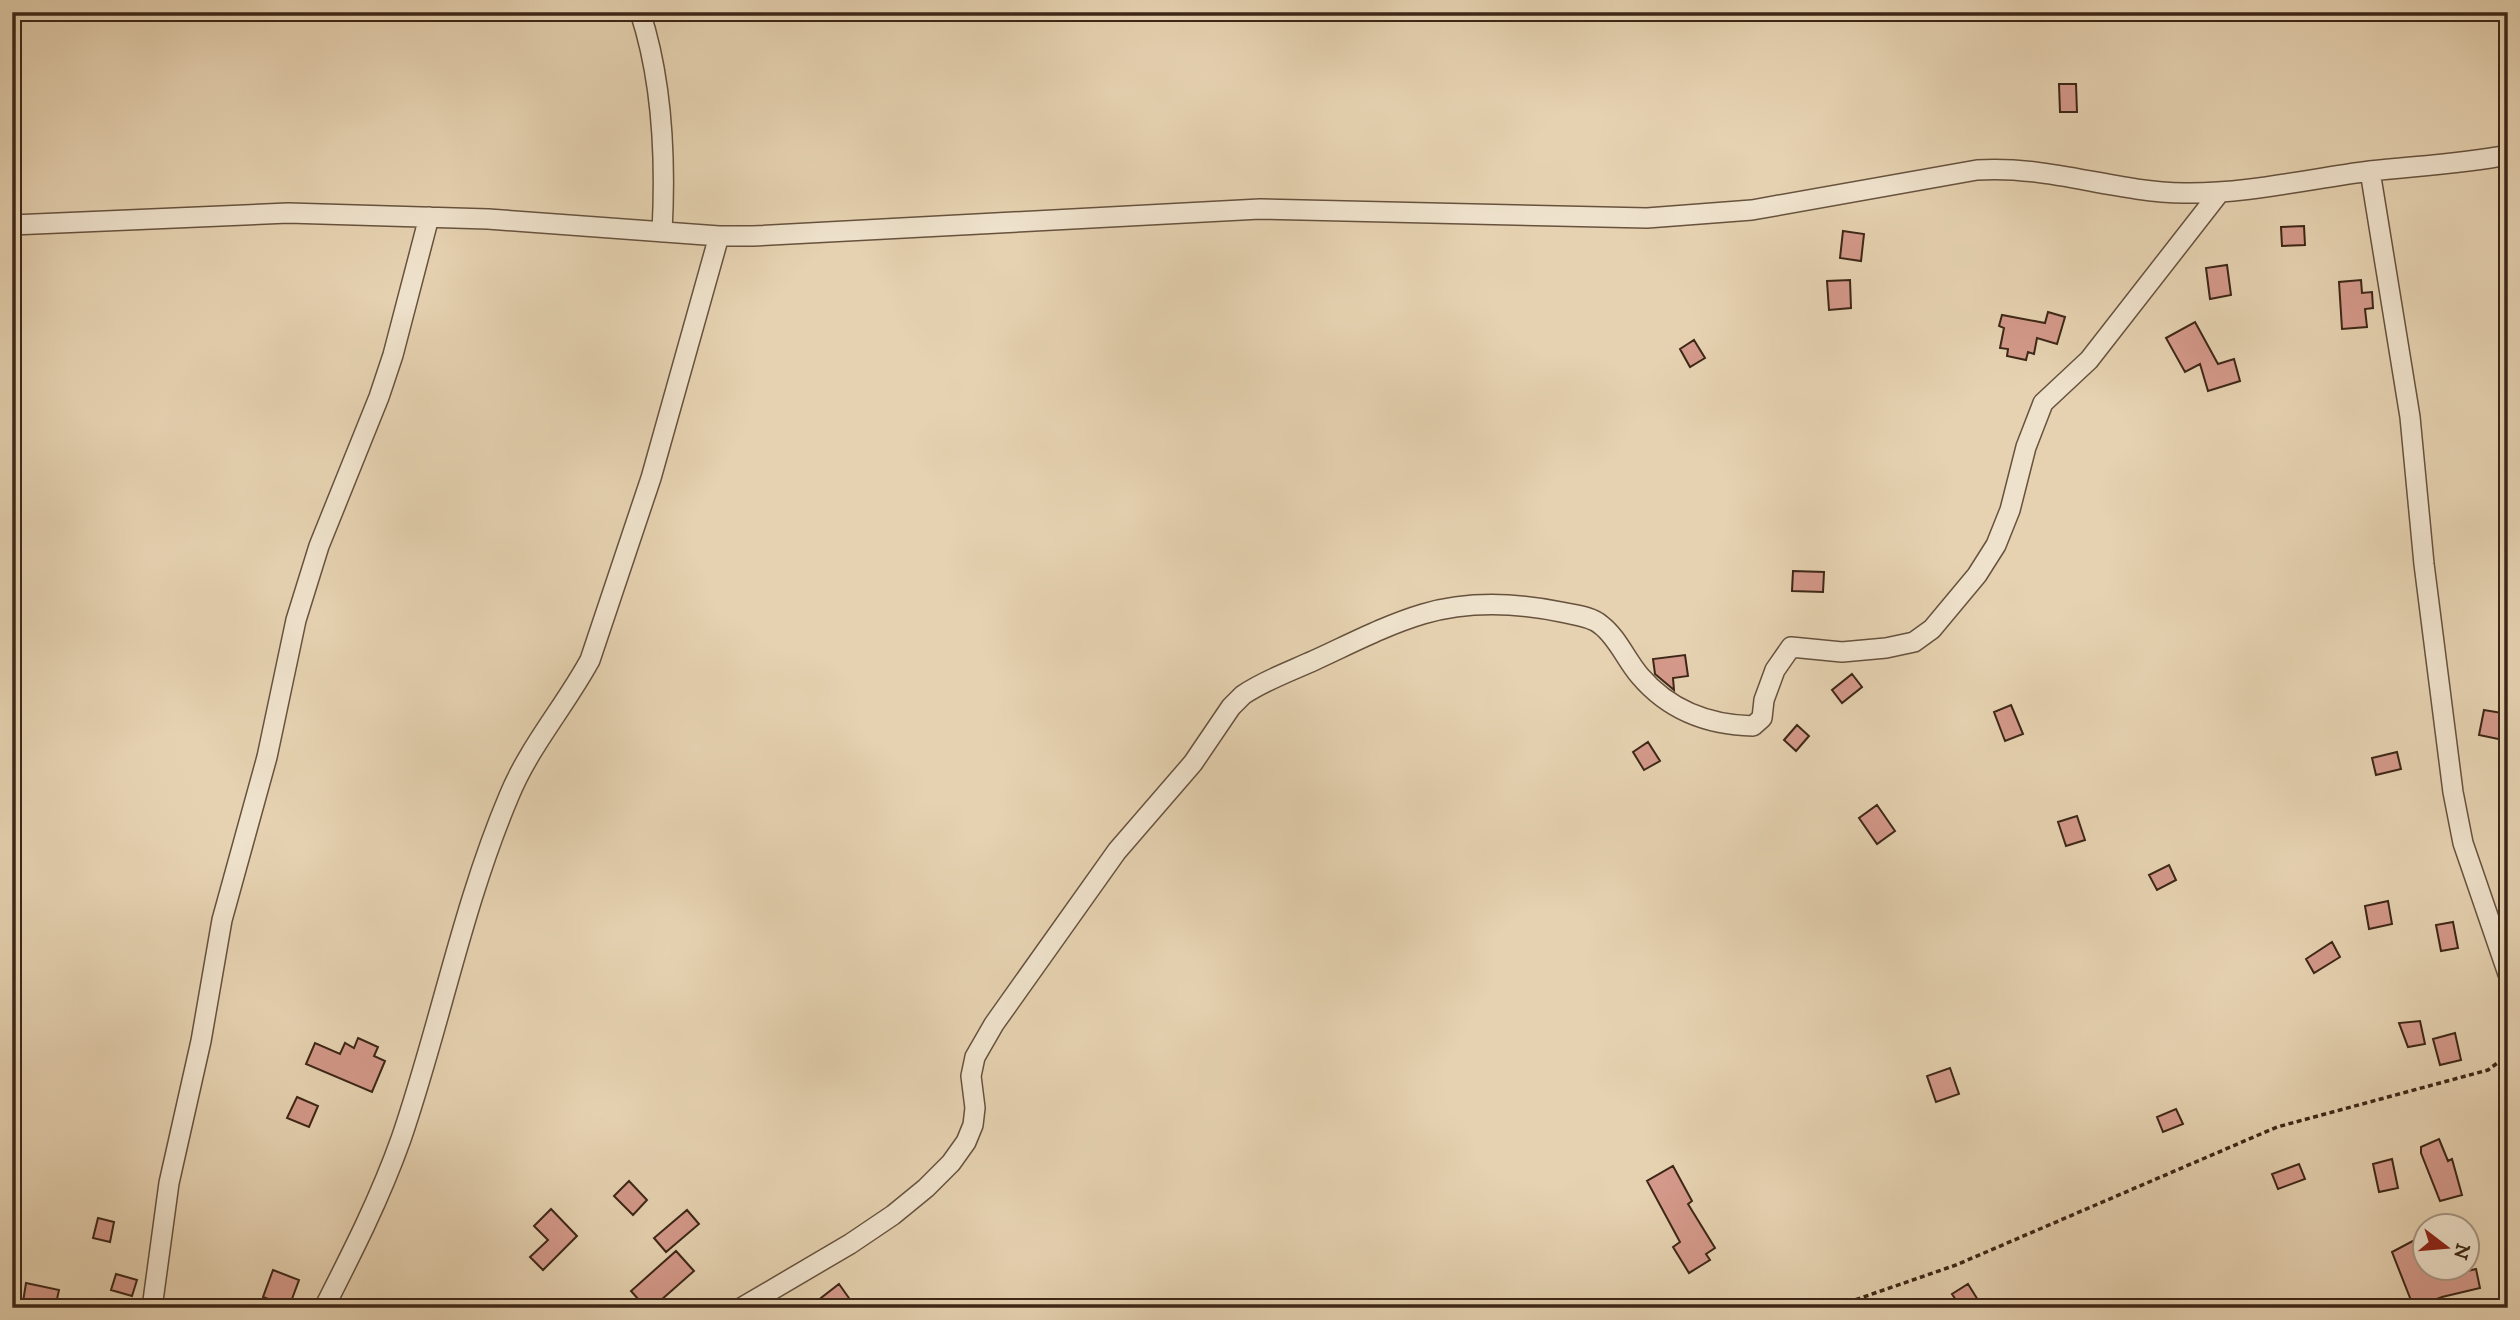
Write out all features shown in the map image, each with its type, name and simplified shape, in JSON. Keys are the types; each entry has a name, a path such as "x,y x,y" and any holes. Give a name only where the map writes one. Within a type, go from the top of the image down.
{"street":[{"path":"640,12 655,72 660,111 663,153 662,232"},
{"path":"12,225 288,213 488,219 719,236 797,235 1260,209 1647,218 1752,210 1896,183 2002,168 2160,192 2220,192 2370,171 2471,162 2508,155"},
{"path":"2370,171 2410,417 2425,577 2453,792 2463,843 2508,974"},
{"path":"741,1308 850,1244 893,1215 951,1163 974,1125 971,1076 975,1057 994,1024 1117,851 1192,763 1231,707 1243,695 1364,638 1423,614 1454,608 1506,604 1546,609 1598,622 1614,639 1639,676 1674,707 1724,724 1757,724 1762,718 1770,680 1791,647 1842,652 1904,645 1914,642 1932,629 1954,605 1991,555 2001,534 2026,447 2043,403 2089,360 2220,192"},
{"path":"152,1308 169,1183 201,1041 222,920 267,757 296,620 319,546 389,366 429,217"},
{"path":"324,1308 382,1191 486,853 510,793 549,724 576,686 594,649 650,478 719,236"}],"path":[{"path":"1841,1308 1956,1265 2277,1127 2488,1070 2508,1055"}],"building":[{"path":"2059,84 2076,84 2077,112 2060,112"},
{"path":"2304,226 2305,245 2282,246 2281,227"},
{"path":"1843,231 1864,234 1861,261 1840,258"},
{"path":"2227,265 2231,295 2210,299 2206,268"},
{"path":"1850,280 1851,308 1829,310 1827,281"},
{"path":"2361,280 2362,293 2372,292 2373,308 2365,309 2367,327 2342,329 2339,282"},
{"path":"2048,312 2065,317 2057,344 2037,338 2034,354 2028,352 2026,360 2007,356 2008,349 2000,348 2004,328 1999,326 2002,315 2045,323"},
{"path":"2195,322 2218,364 2234,359 2240,381 2208,391 2200,364 2185,372 2166,338"},
{"path":"1694,340 1705,358 1690,367 1680,349"},
{"path":"1793,571 1824,572 1823,592 1792,591"},
{"path":"1685,655 1688,676 1673,678 1674,690 1655,674 1653,659"},
{"path":"1852,674 1862,687 1842,703 1832,690"},
{"path":"2011,705 2023,734 2005,741 1994,712"},
{"path":"2484,710 2508,714 2508,741 2479,735"},
{"path":"1797,725 1809,736 1796,751 1784,740"},
{"path":"1648,742 1660,761 1644,770 1633,752"},
{"path":"2397,752 2401,769 2376,775 2372,758"},
{"path":"1877,805 1895,831 1877,844 1859,818"},
{"path":"2077,816 2085,840 2066,846 2058,822"},
{"path":"2169,865 2176,880 2157,890 2149,875"},
{"path":"2388,901 2392,924 2369,929 2365,906"},
{"path":"2453,922 2458,948 2441,951 2436,925"},
{"path":"2332,942 2340,957 2314,973 2306,959"},
{"path":"2420,1021 2425,1044 2408,1047 2399,1023"},
{"path":"2455,1033 2461,1060 2440,1065 2433,1039"},
{"path":"358,1038 378,1047 374,1056 385,1061 372,1092 306,1064 315,1043 340,1054 345,1043 354,1048"},
{"path":"1950,1068 1959,1094 1936,1102 1927,1076"},
{"path":"297,1097 318,1106 309,1127 287,1118"},
{"path":"2176,1109 2183,1124 2163,1132 2157,1117"},
{"path":"2439,1139 2448,1161 2452,1159 2462,1195 2440,1201 2421,1153 2421,1147"},
{"path":"2392,1159 2398,1188 2379,1192 2373,1164"},
{"path":"2299,1164 2305,1179 2278,1189 2272,1174"},
{"path":"1673,1166 1692,1201 1688,1204 1715,1248 1706,1254 1710,1260 1689,1273 1673,1247 1680,1242 1647,1181"},
{"path":"629,1181 647,1200 633,1215 614,1196"},
{"path":"551,1209 577,1236 543,1270 530,1257 548,1240 534,1226"},
{"path":"687,1210 699,1224 666,1252 654,1238"},
{"path":"98,1218 114,1222 110,1242 93,1238"},
{"path":"2412,1241 2412,1282 2479,1282 2480,1288 2442,1297 2414,1308 2392,1252"},
{"path":"676,1251 694,1271 652,1308 646,1308 631,1291"},
{"path":"273,1270 299,1280 289,1307 263,1297"},
{"path":"116,1274 137,1280 132,1296 111,1290"},
{"path":"26,1283 59,1290 55,1308 23,1302"},
{"path":"839,1284 856,1308 808,1308"},
{"path":"1968,1284 1983,1308 1961,1308 1952,1294"}]}
